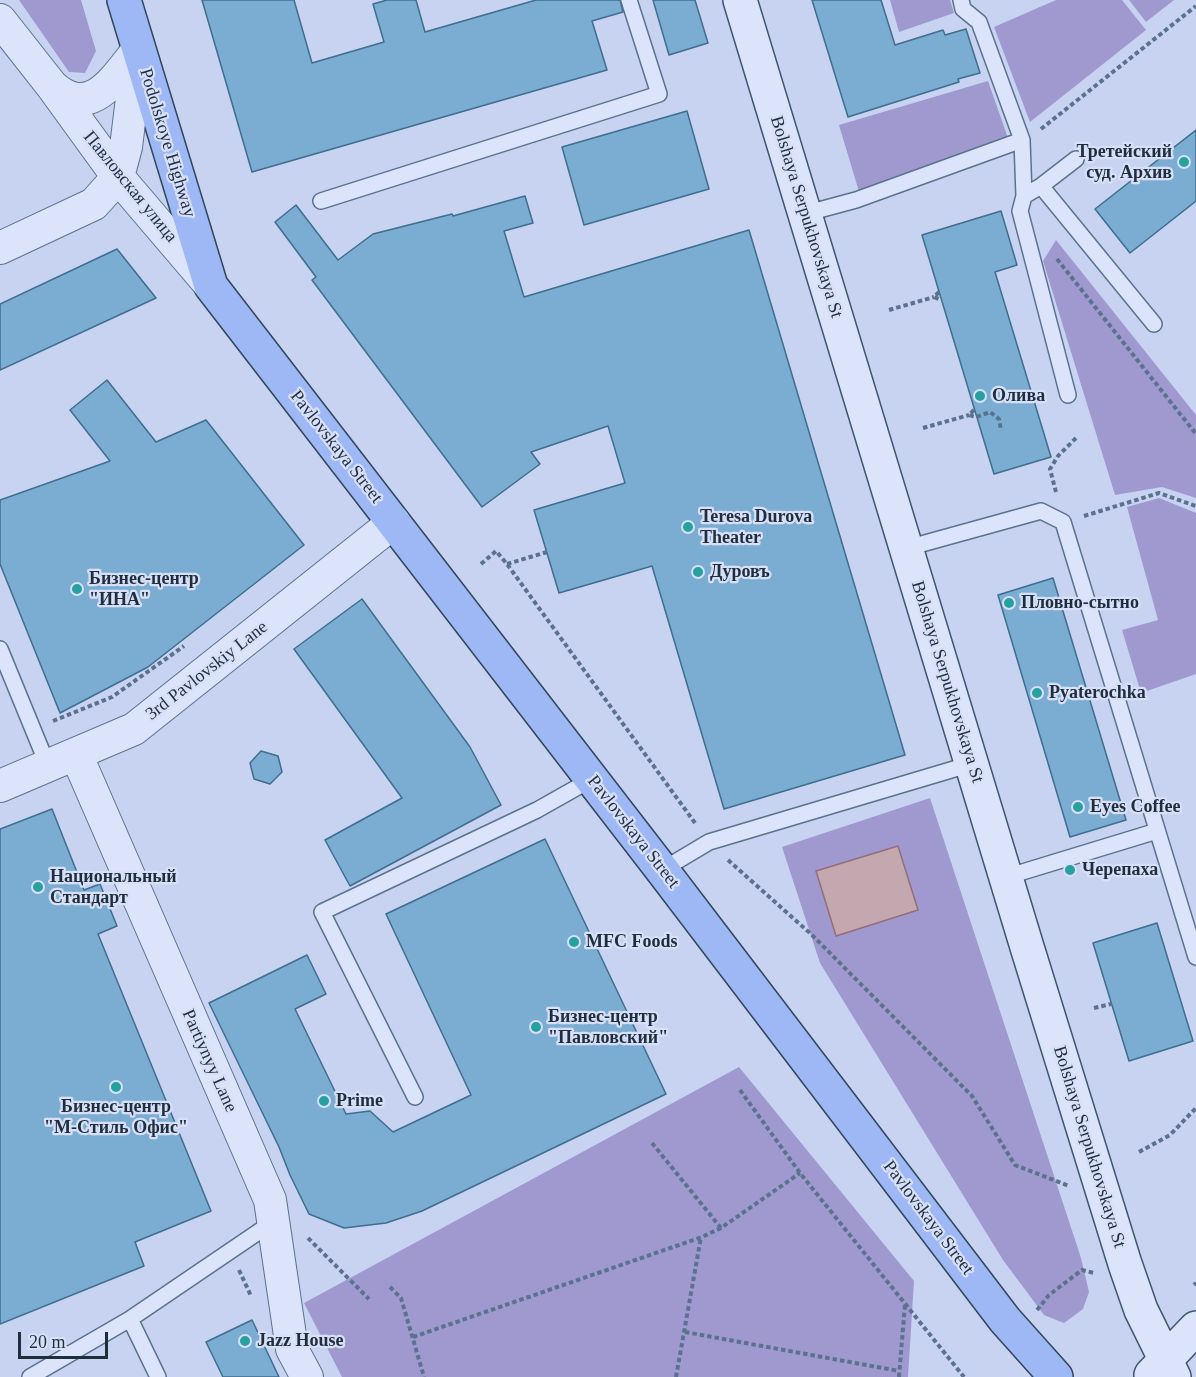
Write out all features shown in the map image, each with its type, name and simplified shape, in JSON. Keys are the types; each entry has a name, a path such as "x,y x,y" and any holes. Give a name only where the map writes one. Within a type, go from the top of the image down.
{"main road":[{"name":"Podolskoye Highway","path":"124,0 211,286"},
{"name":"Pavlovskaya Street","path":"211,286 662,870 1009,1325 1056,1377"}],"street":[{"name":"Bolshaya Serpukhovskaya St","path":"740,0 1125,1264 1163,1372"},
{"path":"0,20 52,86 60,94 71,99 83,100 96,96 138,50"},
{"path":"0,248 94,204 118,177 126,147 138,50"},
{"name":"Павловская улица","path":"52,86 118,177 211,286"},
{"name":"3rd Pavlovskiy Lane","path":"0,786 134,729 394,522"},
{"name":"Partiynyy Lane","path":"76,754 272,1211 292,1349 307,1377"},
{"path":"1163,1372 1196,1329"}],"lane":[{"path":"321,201 659,94 629,0"},
{"path":"961,0 963,9 979,22 1022,140 1023,196 1020,211 1068,395"},
{"path":"804,214 856,200 1022,140"},
{"path":"1023,196 1041,186 1076,159"},
{"path":"1041,186 1154,324"},
{"path":"907,548 1041,511 1063,522 1196,957"},
{"path":"0,649 48,766"},
{"path":"662,870 709,842 971,764"},
{"path":"415,1097 322,912 537,810 592,779"},
{"path":"1006,878 1157,831"},
{"path":"30,1377 130,1319 272,1211"},
{"path":"130,1319 159,1377"}],"path":[{"path":"1022,140 1040,130 1196,6"},
{"path":"1056,258 1196,435"},
{"path":"889,310 934,297 939,292"},
{"path":"934,297 941,300"},
{"path":"923,428 969,415 974,410"},
{"path":"969,415 976,417 990,412 999,419 1001,430"},
{"path":"1078,436 1058,456 1050,469 1063,522 1159,493 1196,506"},
{"path":"481,564 496,551 507,564 709,842 811,934 972,1096 1015,1165 1069,1186"},
{"path":"507,564 547,552"},
{"path":"32,731 112,697 189,642"},
{"path":"1094,1008 1111,1004"},
{"path":"740,1090 800,1173 963,1377"},
{"path":"1139,1152 1170,1135 1196,1108"},
{"path":"652,1143 721,1228"},
{"path":"413,1337 702,1237 721,1228 800,1173"},
{"path":"272,1211 369,1299"},
{"path":"676,1377 702,1237"},
{"path":"1035,1313 1049,1295 1082,1270 1095,1273"},
{"path":"390,1287 401,1298 424,1377"},
{"path":"685,1332 899,1374 905,1303"}],"shaded area":[{"path":"19,0 81,0 96,51 85,73 69,72"},
{"path":"890,0 950,0 954,13 899,32"},
{"path":"1056,0 1122,0 1146,30 1030,122 994,27"},
{"path":"1129,0 1174,0 1146,22"},
{"path":"988,81 1009,141 860,195 839,125"},
{"path":"1056,240 1196,415 1196,498 1162,487 1115,495 1043,261"},
{"path":"1159,498 1196,513 1196,674 1141,693 1122,630 1158,620 1127,507"},
{"path":"930,798 1081,1258 1089,1292 1083,1309 1064,1323 1044,1315 1003,1260 820,963 782,847"},
{"path":"898,846 918,910 836,936 816,871"},
{"path":"739,1067 914,1281 908,1377 342,1377 304,1303"}],"building":[{"path":"202,0 294,0 312,63 384,42 373,4 387,0 416,0 425,32 536,0 620,0 623,12 592,21 607,70 252,172"},
{"path":"653,0 695,0 708,43 669,55"},
{"path":"812,0 881,0 895,45 943,30 945,35 966,29 980,73 958,79 959,82 848,117"},
{"path":"687,111 709,189 584,225 562,147"},
{"path":"1196,130 1196,201 1130,253 1095,209"},
{"name":"Teresa Durova Theater","path":"525,196 533,223 504,231 524,297 749,230 905,755 724,809 652,566 559,593 534,510 625,483 608,426 531,452 540,464 482,507 312,280 316,277 275,222 296,205 338,260 373,234 452,214 453,216"},
{"path":"1001,211 1017,265 995,272 1051,457 994,474 922,235"},
{"path":"117,249 156,298 0,370 0,304"},
{"path":"107,380 156,442 206,420 304,545 148,667 60,713 0,564 0,500 110,461 70,410"},
{"path":"1053,578 1126,820 1070,837 998,595"},
{"path":"362,599 470,747 501,805 350,886 325,840 402,798 294,649"},
{"path":"261,751 278,756 282,772 270,784 254,779 250,763"},
{"path":"52,809 84,890 100,884 117,926 98,934 211,1211 135,1242 144,1266 0,1324 0,829"},
{"name":"Бизнес-центр \"Павловский\"","path":"545,839 666,1094 422,1211 386,1223 344,1228 309,1214 209,1003 307,955 326,994 295,1009 346,1114 370,1111 393,1132 471,1095 386,914"},
{"path":"1157,923 1193,1041 1129,1061 1093,943"},
{"path":"252,1320 279,1377 223,1377 206,1342"}],"place":[{"name":"Третейский суд. Архив","path":"1184,162"},
{"name":"Олива","path":"980,396"},
{"name":"Teresa Durova Theater","path":"688,527"},
{"name":"Дуровъ","path":"698,572"},
{"name":"Бизнес-центр \"ИНА\"","path":"77,589"},
{"name":"Пловно-сытно","path":"1009,603"},
{"name":"Pyaterochka","path":"1037,693"},
{"name":"Eyes Coffee","path":"1078,807"},
{"name":"Черепаха","path":"1070,870"},
{"name":"Национальный Стандарт","path":"38,887"},
{"name":"MFC Foods","path":"574,942"},
{"name":"Бизнес-центр \"Павловский\"","path":"536,1027"},
{"name":"Бизнес-центр \"М-Стиль Офис\"","path":"116,1087"},
{"name":"Prime","path":"324,1101"},
{"name":"Jazz House","path":"245,1341"}]}
